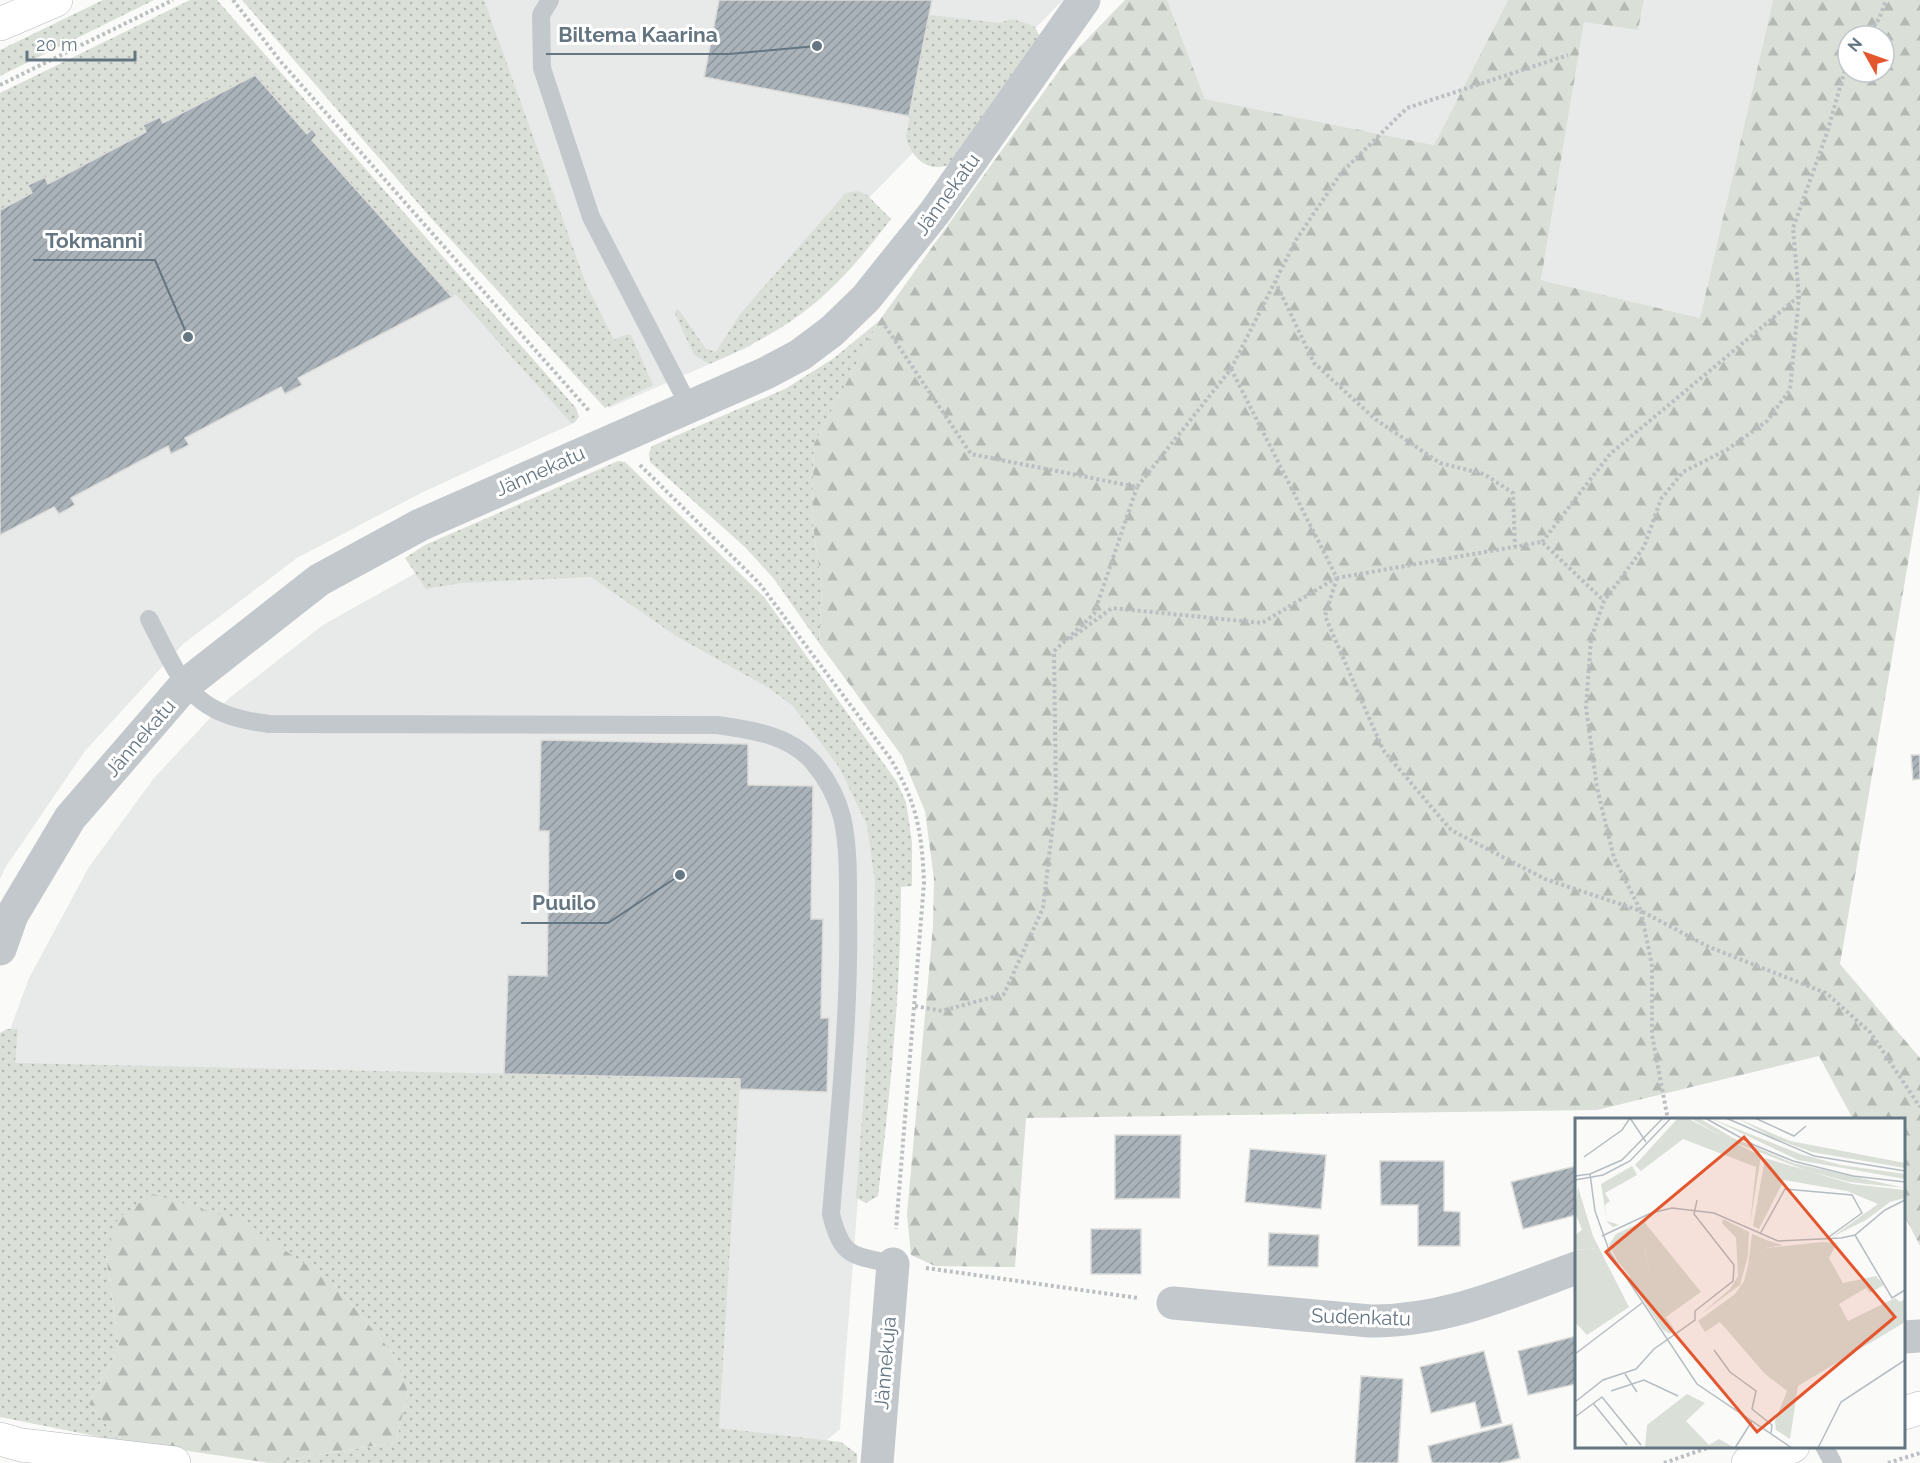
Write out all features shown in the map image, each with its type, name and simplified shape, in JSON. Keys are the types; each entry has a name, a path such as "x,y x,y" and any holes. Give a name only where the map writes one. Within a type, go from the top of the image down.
{"street":[{"path":"0,24 56,0"},
{"name":"Jännekatu","path":"0,949 12,915 70,818 186,685 319,580 420,525 766,373 800,355 832,331 866,298 935,212 1072,6"},
{"name":"Jännekuja","path":"877,1463 893,1264"},
{"name":"Sudenkatu","path":"1173,1303 1370,1322 1400,1322 1464,1309 1575,1268"},
{"path":"1905,1337 1920,1336"},
{"path":"1905,1413 1920,1408"},
{"path":"0,1439 21,1444 174,1463"},
{"path":"1748,1463 1788,1448"}],"lane":[{"path":"550,0 541,15 542,68 591,217 689,406"},
{"path":"149,619 186,685 203,703 223,715 269,724 717,725 754,730 786,740 812,761 829,785 842,818 848,880 849,983 831,1214 843,1248 860,1257 893,1264"},
{"path":"1825,1448 1833,1463"}],"path":[{"path":"0,85 173,0"},
{"path":"233,0 289,71 614,439 759,583 891,758 908,787 916,814 923,860 915,1006 893,1264 1173,1303"},
{"path":"1875,24 1886,0"},
{"path":"915,1006 942,1011 1004,994 1043,908 1056,798 1054,651 1094,614 1137,488 1231,369 1296,240 1341,174 1407,108 1568,55"},
{"path":"1668,1118 1652,1035 1652,966 1641,911 1614,858 1597,788 1586,706 1591,639 1604,601 1644,547 1661,499 1683,472 1728,449 1767,421 1790,390 1799,297 1793,228 1827,133 1841,84"},
{"path":"1275,282 1314,363 1375,419 1440,463 1484,474 1513,493 1515,546"},
{"path":"1054,651 1112,608 1262,623 1337,578 1542,542 1610,454 1678,395 1799,297"},
{"path":"866,298 971,454 1137,488"},
{"path":"1231,369 1337,578 1325,616 1383,750 1451,830 1545,879 1641,911 1709,947 1826,993 1870,1032 1920,1107"},
{"path":"1542,542 1604,601"},
{"path":"1664,1463 1707,1448"},
{"path":"1888,1463 1920,1453"}],"shaded area":[{"path":"375,0 1063,0 804,264 751,346 609,408 299,43"},
{"path":"1167,0 1508,0 1434,145 1205,99"},
{"path":"1644,0 1773,0 1700,318 1541,280 1584,21 1638,30"},
{"path":"255,64 574,423 423,492 297,558 183,644 85,751 5,868 0,879 0,199"},
{"path":"623,479 751,626 870,814 882,891 840,1429 800,1463 689,1463 0,1057 29,978 89,867 154,778 227,700 323,625 448,555"}],"green space":[{"path":"103,0 154,0 0,76 0,50"},
{"path":"190,0 217,0 576,408 579,417 574,423 571,423 463,302 455,294 452,297 312,140 317,134 312,129 307,134 255,75 163,123 160,117 143,125 146,132 48,184 45,177 29,185 32,193 0,210 0,93"},
{"path":"242,0 484,0 586,284 614,340 627,334 631,335 653,385 605,408 430,217"},
{"path":"1125,0 1167,0 1205,99 1434,145 1508,0 1644,0 1638,30 1584,22 1541,280 1700,318 1773,0 1920,0 1920,492 1840,964 1920,1058 1920,1246 1905,1217 1905,1118 1852,1118 1819,1056 1597,1110 1026,1118 1015,1267 935,1266 911,1255 907,1214 933,926 934,879 925,811 902,756 819,643 822,588 812,519 814,444 879,321 1066,61"},
{"path":"929,15 999,23 1012,19 1034,26 1041,38 953,163 937,167 929,166 917,158 906,136"},
{"path":"857,191 867,195 891,219 831,289 790,322 740,350 709,364 694,355 675,314 676,310 679,310 706,349 716,352 741,313 846,193"},
{"path":"879,321 814,444 812,519 822,588 819,643 774,579 746,548 650,462 649,453 652,446 785,389 834,358"},
{"path":"618,461 625,462 764,597 897,782 906,802 912,842 912,886 901,887 897,1003 878,1196 866,1203 856,1198 873,975 875,882 867,825 839,767 793,706 769,688 676,636 591,577 460,583 426,589 405,558 425,545"},
{"path":"7,1029 18,1029 15,1063 740,1079 719,1428 841,1442 857,1454 857,1463 270,1463 396,1442 408,1392 392,1352 332,1282 106,1255 119,1348 89,1404 120,1441 0,1417 0,1033"},
{"path":"153,1194 241,1221 332,1282 392,1352 408,1392 396,1442 270,1463 120,1441 89,1404 119,1348 106,1255 118,1218"}],"building":[{"path":"719,0 932,0 909,116 704,77"},
{"path":"255,75 307,134 312,129 317,135 312,140 452,297 298,378 302,385 285,394 281,387 185,438 189,445 171,454 168,446 71,498 75,505 59,514 54,507 0,535 0,210 32,193 28,185 45,177 48,184 146,132 143,125 160,117 163,123"},
{"path":"541,740 748,744 748,785 813,786 811,919 823,919 821,1018 829,1018 827,1092 740,1089 740,1079 504,1074 508,975 547,976 549,831 539,831"},
{"path":"1911,755 1920,755 1920,779 1913,780"},
{"path":"1115,1135 1181,1135 1180,1198 1115,1199"},
{"path":"1250,1149 1326,1155 1321,1209 1245,1202"},
{"path":"1380,1161 1444,1161 1444,1211 1460,1212 1460,1246 1418,1246 1418,1205 1381,1205"},
{"path":"1575,1166 1575,1215 1523,1229 1511,1182"},
{"path":"1091,1229 1141,1229 1141,1274 1091,1274"},
{"path":"1269,1233 1319,1235 1318,1267 1268,1266"},
{"path":"1575,1336 1575,1384 1528,1395 1518,1351"},
{"path":"1484,1351 1502,1423 1481,1428 1475,1402 1431,1413 1420,1367"},
{"path":"1361,1376 1403,1379 1398,1463 1355,1463"},
{"path":"1512,1424 1520,1458 1500,1463 1432,1463 1428,1446"}],"place":[{"name":"Biltema Kaarina","path":"817,46"},
{"name":"Tokmanni","path":"188,337"},
{"name":"Puuilo","path":"680,875"}]}
